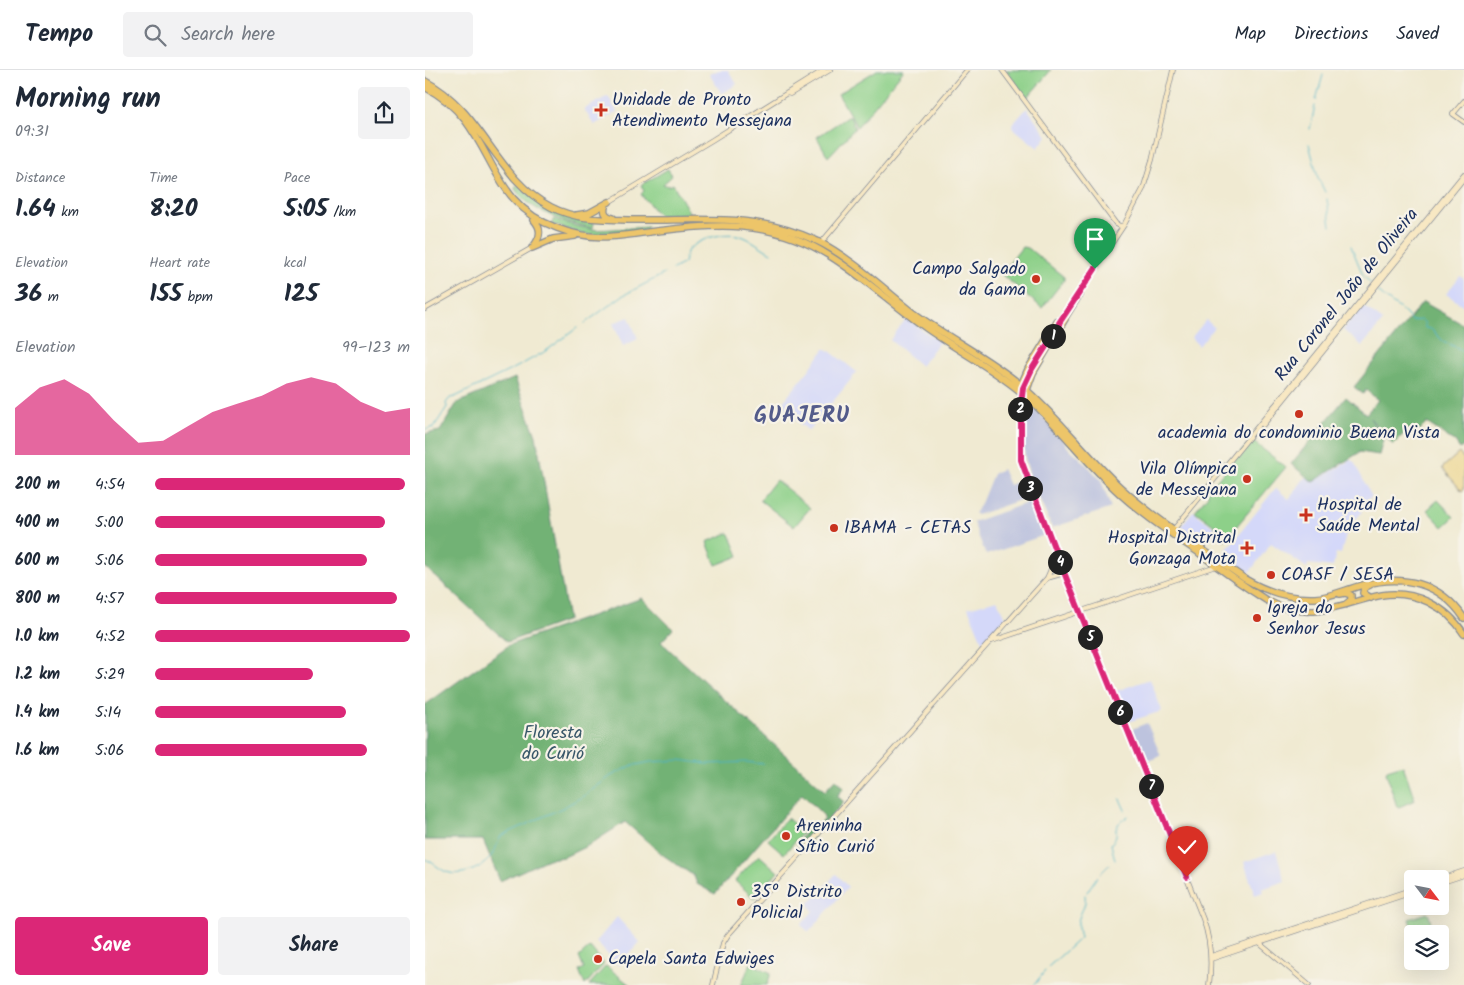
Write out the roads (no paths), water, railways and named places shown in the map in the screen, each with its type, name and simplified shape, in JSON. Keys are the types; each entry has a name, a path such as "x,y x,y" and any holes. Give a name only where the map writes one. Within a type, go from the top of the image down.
{"highway":[{"path":"425,81 444,92 464,110 522,188 547,205 572,216 596,220 723,219 755,222 775,226 821,243 914,313 992,363 1021,385 1055,417 1119,486 1141,505 1245,580 1281,595 1315,598 1374,582 1397,580 1423,585 1435,590 1448,600 1464,618"},
{"path":"425,87 445,100 464,119 505,189 531,216 539,228 538,243"},
{"path":"609,202 605,207 605,214 620,220"},
{"path":"572,216 589,213 609,202"},
{"path":"531,216 556,228 595,238 698,226 725,225 760,228 817,248 849,269 925,327 1009,383 1032,402 1130,504 1266,600 1283,607 1311,611 1342,607 1371,598 1394,594 1419,598 1435,605 1449,615 1464,634"},
{"path":"533,248 538,243 558,237 581,235"},
{"path":"1027,390 1033,373 1065,319"},
{"path":"1021,385 1028,369 1058,324"},
{"path":"1371,598 1364,594 1363,590 1374,582"},
{"path":"1328,595 1350,594 1351,600 1342,607"}],"street":[{"path":"609,202 824,70"},
{"path":"787,93 791,94 830,70"},
{"path":"821,243 967,70"},
{"path":"1002,70 1116,224 1117,232 1114,240"},
{"path":"1173,70 1145,183 1124,225 1058,324 1030,372 1023,388 1021,404 1021,460 1055,550 1202,914 1208,932 1211,958 1209,985"},
{"path":"1464,101 1453,114 1464,122"},
{"name":"Rua Coronel João de Oliveira","path":"1174,529 1464,174"},
{"name":"Rua Coronel João de Oliveira","path":"1252,435 1257,432 1464,178"},
{"path":"1116,224 1124,225"},
{"path":"425,310 533,248"},
{"path":"1058,324 1065,319 1080,296 1080,292"},
{"path":"713,985 723,943 728,935 1047,578 1055,560 1055,550"},
{"path":"990,642 1216,566"},
{"path":"1047,578 1065,573"},
{"path":"999,632 997,637 1001,638"},
{"path":"1449,878 1464,873"},
{"path":"1211,958 1404,893"},
{"path":"1261,940 1269,945 1270,952 1309,985"}],"waterway":[{"path":"1316,100 1323,75"},
{"path":"1310,129 1315,106"},
{"path":"1309,144 1318,178 1325,192"},
{"path":"1327,199 1331,226"},
{"path":"673,269 684,263 687,252 694,245 721,235 741,236 753,241 771,253"},
{"path":"1351,246 1363,275 1371,284"},
{"path":"585,323 622,296 664,274"},
{"path":"1377,290 1404,312 1411,321 1421,320 1425,323 1425,328 1431,329 1443,341 1464,351"},
{"path":"425,430 434,427 447,407 446,403 450,398 517,367 546,351 577,328"},
{"path":"1464,364 1462,367 1464,369"},
{"path":"425,859 450,873 456,874 474,870 489,859 501,836 562,808 582,797 611,776 631,766 650,762 679,760 708,764 746,762 764,764"},
{"path":"1120,799 1125,810"},
{"path":"1115,860 1111,844 1119,823 1128,816"},
{"path":"1087,892 1096,878 1109,865"},
{"path":"1078,940 1080,938 1078,922 1085,902 1085,895"},
{"path":"1048,967 1077,941"},
{"path":"1034,985 1045,971"}],"place":[{"name":"Unidade de Pronto Atendimento Messejana","path":"601,110"},
{"name":"Campo Salgado da Gama","path":"1036,279"},
{"name":"academia do condominio Buena Vista","path":"1299,414"},
{"name":"Vila Olímpica de Messejana","path":"1247,479"},
{"name":"Hospital de Saúde Mental","path":"1306,515"},
{"name":"IBAMA - CETAS","path":"834,528"},
{"name":"Hospital Distrital Gonzaga Mota","path":"1247,548"},
{"name":"COASF / SESA","path":"1271,575"},
{"name":"Igreja do Senhor Jesus","path":"1257,618"},
{"name":"Areninha Sítio Curió","path":"786,836"},
{"name":"35º Distrito Policial","path":"741,902"},
{"name":"Capela Santa Edwiges","path":"598,959"}],"district":[{"name":"GUAJERU","path":"802,416"}],"park label":[{"name":"Floresta do Curió","path":"553,743"}]}
